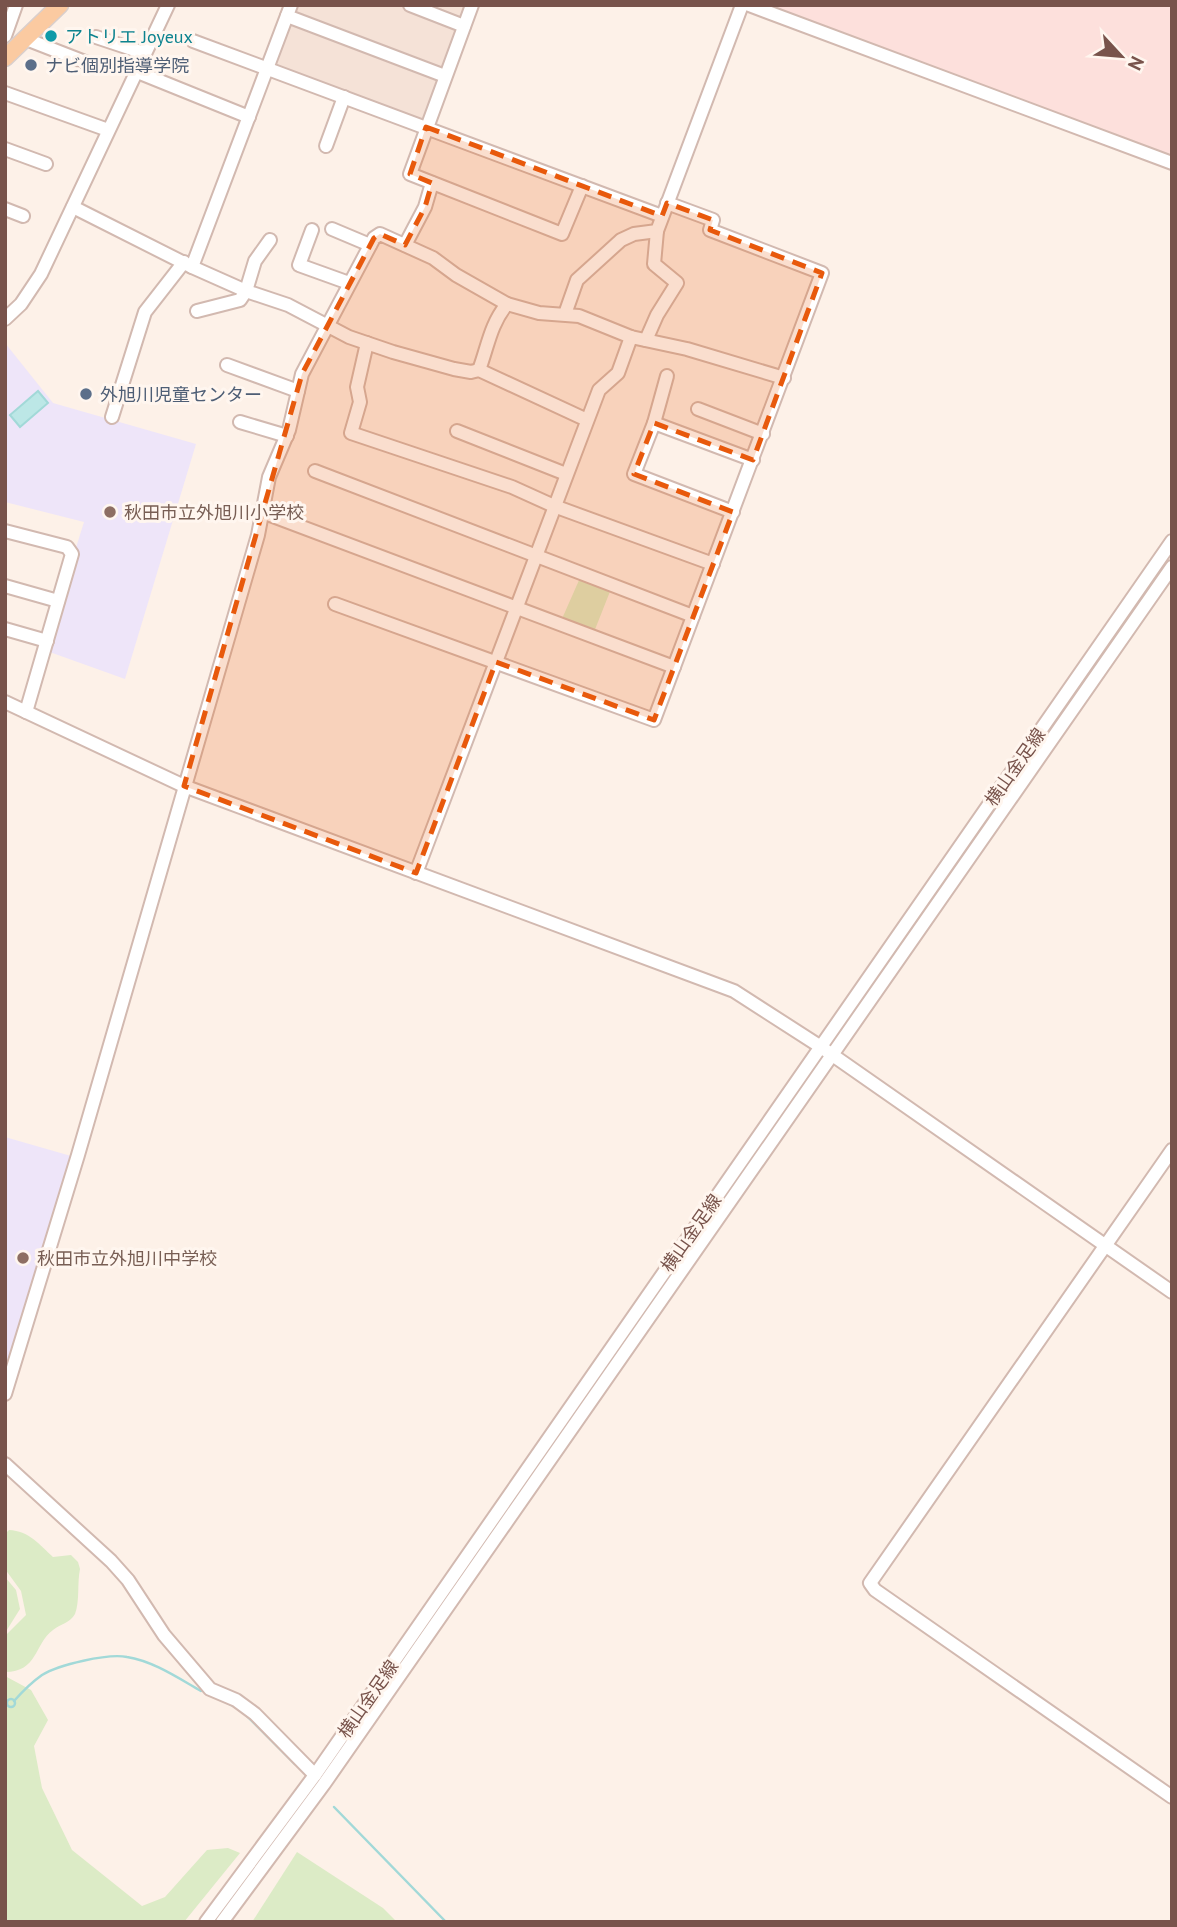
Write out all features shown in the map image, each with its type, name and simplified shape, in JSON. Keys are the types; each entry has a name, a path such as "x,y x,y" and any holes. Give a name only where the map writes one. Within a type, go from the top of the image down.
{"main road":[{"path":"7,46 26,39 60,5"}],"street":[{"path":"7,46 16,5"},
{"path":"5,319 21,304 41,274 167,5"},
{"path":"410,5 464,26"},
{"path":"472,5 410,174 562,234 582,186"},
{"path":"646,340 657,315 677,283 654,264 657,231 742,5"},
{"path":"749,5 1172,163"},
{"path":"111,417 145,312 188,265 249,117 289,10 445,76"},
{"path":"96,37 144,53"},
{"path":"26,39 85,62"},
{"path":"193,41 662,216"},
{"path":"135,71 249,117"},
{"path":"5,93 108,130"},
{"path":"326,146 344,97"},
{"path":"5,149 46,164"},
{"path":"405,246 425,207 432,183"},
{"path":"335,604 654,720 822,273 710,230 713,220 667,203"},
{"path":"73,206 188,265 246,291 288,305 367,343 454,369 471,372 479,370 587,420"},
{"path":"5,209 23,216"},
{"path":"332,229 370,245"},
{"path":"312,230 299,265 349,283"},
{"path":"565,314 577,280 621,240 634,233 657,231"},
{"path":"5,1394 78,1155 258,535 269,477 287,436 302,374 373,237 380,234 433,258 456,275 507,304 539,313 565,314 592,320 631,337 687,349 784,378"},
{"path":"197,311 240,300 246,291 255,261 270,240"},
{"path":"479,370 489,333 507,304"},
{"path":"416,873 598,390 618,373 631,337"},
{"path":"367,343 357,387 360,402 351,433 512,487 554,506 713,564"},
{"path":"226,365 298,391"},
{"path":"667,376 654,423 634,474 733,512"},
{"path":"698,408 763,433"},
{"path":"240,422 287,436"},
{"path":"654,423 753,460"},
{"path":"457,431 566,474"},
{"path":"315,471 693,616"},
{"path":"262,512 674,667"},
{"path":"5,531 67,547 72,554 26,712"},
{"name":"横山金足線","path":"206,1922 315,1775 1172,541"},
{"name":"横山金足線","path":"222,1922 324,1784 1172,567"},
{"path":"5,586 58,601"},
{"path":"5,629 47,641"},
{"path":"5,702 184,786 734,991 821,1047 1172,1292"},
{"path":"1172,1150 870,1583 875,1590 1172,1797"},
{"path":"5,1464 111,1561 128,1580 164,1635 210,1689 236,1700 255,1714 315,1775"}],"highlighted area":[{"path":"426,127 662,216 667,203 713,220 710,230 822,273 753,460 654,423 634,474 733,512 654,720 496,662 416,873 184,786 302,374 374,238 380,234 405,245 425,207 432,183 410,174"}],"shaded area":[{"path":"290,5 472,5 426,127 267,68"},
{"path":"766,5 1172,5 1172,155"},
{"name":"秋田市立外旭川小学校","path":"5,343 53,403 196,444 125,679 44,650 84,522 5,502"},
{"name":"秋田市立外旭川中学校","path":"5,1137 71,1156 9,1361 5,1360"}],"green space":[{"path":"580,578 611,589 594,632 561,621"},
{"path":"9,1530 28,1536 53,1557 71,1555 78,1562 80,1569 73,1617 47,1636 24,1667 5,1672 5,1636 26,1615 21,1591 5,1569 5,1534"},
{"path":"5,1577 16,1590 20,1609 5,1633"},
{"path":"5,1676 31,1690 48,1720 34,1746 42,1788 72,1850 142,1906 165,1897 207,1850 228,1848 240,1853 184,1922 5,1922"},
{"path":"297,1852 383,1908 397,1922 252,1922"}],"water":[{"path":"38,391 48,403 20,427 10,415"}],"waterway":[{"path":"14,1701 49,1671 83,1661 119,1656 146,1662 201,1691"},
{"path":"11,1699 15,1703 11,1707 7,1703 11,1699"},
{"path":"223,1701 235,1707"},
{"path":"246,1715 295,1764"},
{"path":"334,1807 446,1922"}],"place":[{"name":"アトリエ Joyeux","path":"51,36"},
{"name":"ナビ個別指導学院","path":"31,65"},
{"name":"外旭川児童センター","path":"86,394"},
{"name":"秋田市立外旭川小学校","path":"110,512"},
{"name":"秋田市立外旭川中学校","path":"23,1258"}]}
